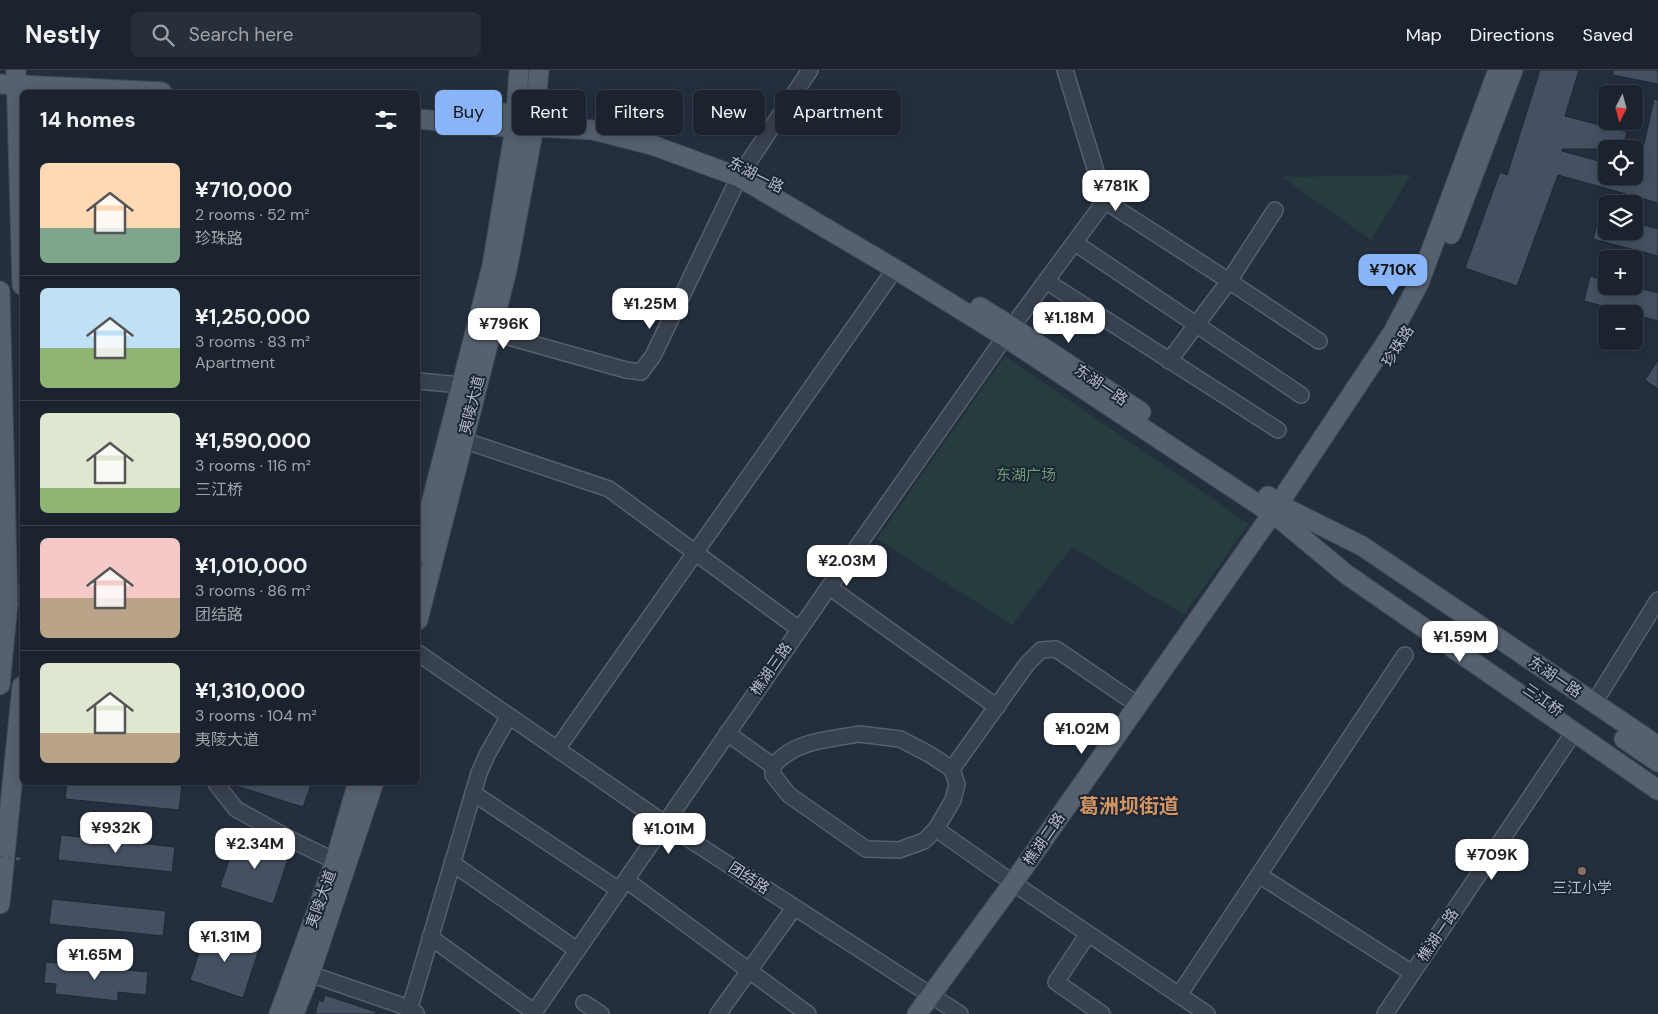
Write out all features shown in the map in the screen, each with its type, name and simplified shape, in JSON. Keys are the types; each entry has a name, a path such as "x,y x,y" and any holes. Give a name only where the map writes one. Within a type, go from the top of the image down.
{"main road":[{"name":"夷陵大道","path":"517,90 519,70"},
{"name":"夷陵大道","path":"537,90 539,70"},
{"name":"珍珠路","path":"1280,511 1393,332 1419,283 1498,70"},
{"name":"珍珠路","path":"1280,511 1404,339 1430,288 1512,70"},
{"path":"20,245 12,87 102,90"},
{"path":"420,108 512,121"},
{"path":"420,119 512,121"},
{"path":"586,129 652,145 742,172 895,269 1008,332 1280,511 1346,574 1658,790"},
{"name":"夷陵大道","path":"420,546 492,266 513,135"},
{"name":"夷陵大道","path":"420,612 507,270 532,135"},
{"name":"东湖一路","path":"742,172 1008,332"},
{"path":"0,291 15,600 0,685"},
{"name":"东湖一路","path":"1280,511 1362,546 1658,746"},
{"name":"樵湖二路","path":"1018,886 1138,705 1280,511"},
{"name":"樵湖二路","path":"932,1007 1280,511"},
{"name":"三江桥","path":"1280,511 1658,762"},
{"name":"三江桥","path":"1280,511 1658,779"},
{"path":"0,904 20,706"},
{"name":"夷陵大道","path":"279,1014 335,861 357,785"},
{"name":"夷陵大道","path":"294,1014 310,974 373,785"}],"street":[{"path":"491,332 626,370 641,372 654,356 742,172 810,70"},
{"path":"1065,70 1105,201 1319,341"},
{"name":"樵湖三路","path":"534,1013 727,733 1008,332 1105,201"},
{"path":"1169,361 1229,281 1276,210"},
{"path":"1074,243 1301,395"},
{"path":"557,749 895,269"},
{"path":"1046,281 1278,430"},
{"path":"420,380 461,385"},
{"path":"463,440 609,489 799,630"},
{"path":"829,587 996,707"},
{"path":"1594,703 1658,600"},
{"path":"952,770 1027,664 1040,650 1056,649 1138,705"},
{"name":"团结路","path":"420,654 557,749 662,827 789,915 932,1007 960,1014"},
{"path":"1179,995 1404,655"},
{"name":"团结路","path":"420,664 932,1007"},
{"path":"310,974 412,1012 430,937 479,773 505,723"},
{"name":"樵湖一路","path":"1385,1014 1574,732"},
{"path":"727,733 773,766"},
{"path":"859,734 900,739 929,754 952,770 957,784 953,800 936,829 924,841 899,850 866,848 789,795 773,775 773,766 780,757 803,744 859,734"},
{"path":"217,785 236,809 335,861"},
{"path":"473,793 622,885 749,970 808,1014"},
{"path":"936,829 1206,1014"},
{"path":"452,862 577,950"},
{"path":"1259,875 1412,973"},
{"path":"718,1014 789,915"},
{"path":"1088,934 1056,982 1102,1014"},
{"path":"430,937 534,1013"},
{"path":"584,1002 601,1014"}],"path":[{"path":"0,857 20,859"}],"green space":[{"path":"1411,175 1371,240 1282,177"},
{"name":"东湖广场","path":"1005,356 1249,524 1184,615 1072,547 1012,625 877,539"}],"building":[{"path":"1540,70 1579,70 1565,116 1598,125 1598,130 1627,132 1625,140 1598,140 1598,149 1562,149 1562,151 1598,161 1598,185 1643,185 1643,148 1654,99 1658,100 1658,203 1643,199 1643,195 1629,195 1558,175 1517,286 1465,268 1500,172 1507,175"},
{"path":"1613,70 1658,70 1658,84 1613,75"},
{"path":"1598,222 1598,240 1643,240 1643,225 1658,229 1658,256 1643,252 1643,250 1635,250 1593,239"},
{"path":"1590,276 1598,278 1598,295 1643,295 1643,289 1658,293 1658,321 1643,317 1643,305 1599,305 1584,301"},
{"path":"1658,360 1658,389 1645,380"},
{"path":"67,785 182,786 179,810 65,799"},
{"path":"233,785 311,785 303,807"},
{"path":"61,835 175,847 172,872 58,860"},
{"path":"237,836 290,853 273,904 220,887"},
{"path":"52,899 166,911 163,936 49,924"},
{"path":"207,929 260,946 243,998 190,980"},
{"path":"46,962 148,972 146,995 118,992 118,1001 55,994 56,984 44,983"},
{"path":"325,995 376,1012 375,1014 315,1014 319,1000 323,1002"}],"place":[{"name":"三江小学","path":"1582,871"}],"district":[{"name":"葛洲坝街道","path":"1129,806"}]}
